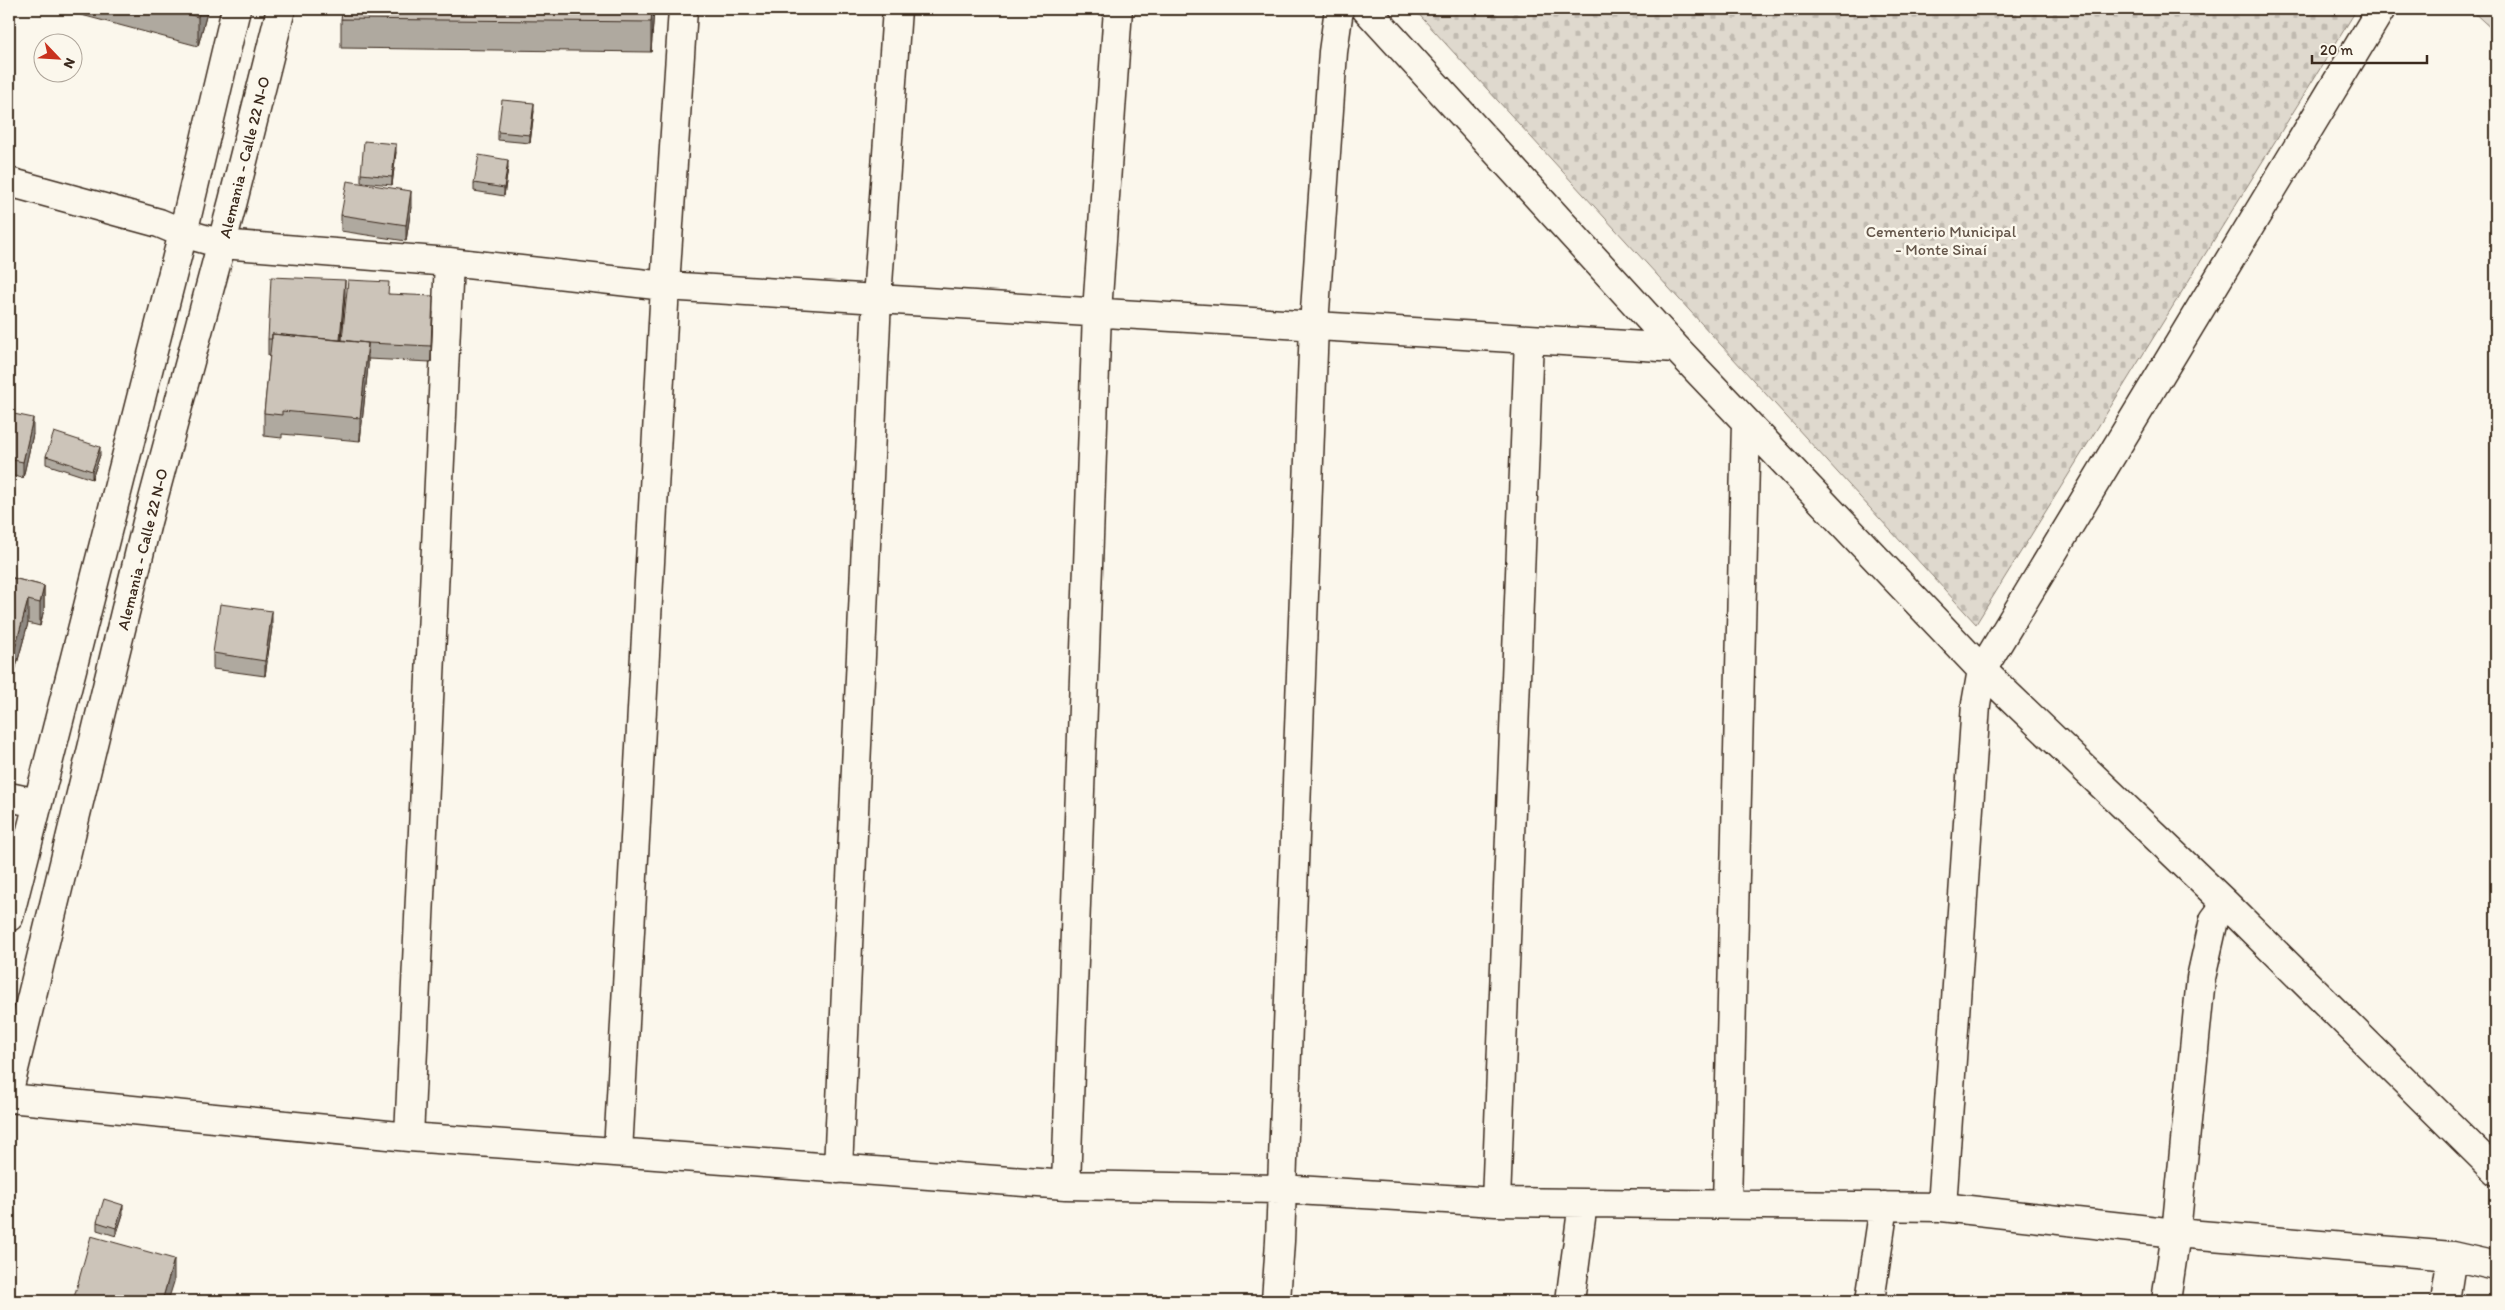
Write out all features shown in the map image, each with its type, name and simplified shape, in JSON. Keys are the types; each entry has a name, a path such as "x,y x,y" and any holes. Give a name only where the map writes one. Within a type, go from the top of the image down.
{"street":[{"path":"9,917 183,233 236,9"},
{"name":"Alemania - Calle 22 N-O","path":"9,1090 148,522 222,244 281,9"},
{"path":"618,1152 665,286 683,9"},
{"path":"838,1169 877,300 897,9"},
{"path":"1066,1185 1097,312 1118,9"},
{"path":"1276,1301 1280,1241 1280,1189 1314,326 1333,52 1339,9"},
{"path":"1942,1207 1976,714 1982,670 2381,9"},
{"path":"1373,12 1676,348 1982,670 2226,904 2496,1171"},
{"path":"9,182 159,223 183,233 222,244 449,262 665,286 1676,348"},
{"path":"409,1137 449,262"},
{"path":"1496,1202 1529,339"},
{"path":"1727,1204 1746,422"},
{"path":"9,797 37,803"},
{"path":"2166,1301 2176,1233 2201,978 2214,920 2226,904"},
{"path":"9,1098 409,1137 1066,1185 1280,1189 1496,1202 1942,1207 2176,1233 2452,1256 2496,1266"},
{"path":"1570,1301 1583,1202"},
{"path":"1870,1301 1884,1206"},
{"path":"2445,1301 2452,1256"}],"green space":[{"name":"Cementerio Municipal - Monte Sinaí","path":"1414,9 2357,9 1976,624"},
{"path":"2470,9 2496,9 2496,33"}],"building":[{"path":"169,9 200,9 198,17"},
{"path":"343,9 652,9 651,22 341,19"},
{"path":"502,100 534,103 530,135 498,132"},
{"path":"364,141 396,144 392,177 361,174"},
{"path":"479,155 508,160 504,188 474,183"},
{"path":"347,181 411,191 406,225 341,215"},
{"path":"271,277 345,280 340,340 272,334 272,339 268,339"},
{"path":"348,280 389,282 388,294 433,296 431,346 342,340"},
{"path":"272,334 368,343 360,418 282,411 282,415 264,413"},
{"path":"9,413 33,418 23,462 9,459"},
{"path":"54,432 100,447 92,471 46,456"},
{"path":"9,577 44,586 40,603 28,600 12,659 9,658"},
{"path":"220,604 272,611 265,661 213,653"},
{"path":"104,1199 123,1205 116,1228 97,1222"},
{"path":"91,1236 174,1259 162,1301 73,1301"}]}
